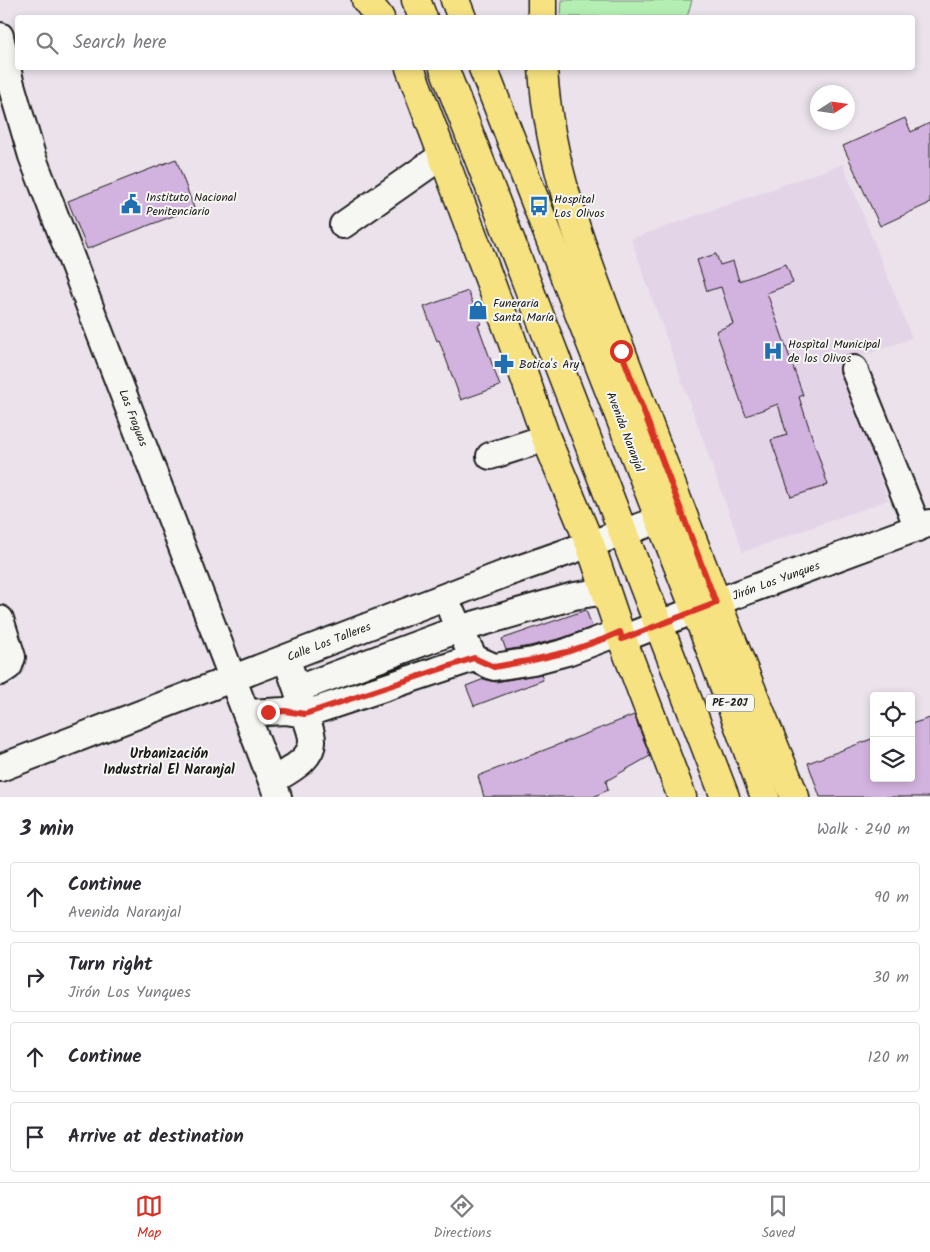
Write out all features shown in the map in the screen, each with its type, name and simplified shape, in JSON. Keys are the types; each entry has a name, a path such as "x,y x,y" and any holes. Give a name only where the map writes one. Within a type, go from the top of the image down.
{"main road":[{"path":"366,0 378,15"},
{"path":"416,0 422,15"},
{"path":"455,0 461,15"},
{"path":"542,0 542,15"},
{"path":"411,70 509,332 546,438 590,544 621,635 682,797"},
{"name":"PE-20J","path":"445,70 724,797"},
{"name":"Avenida Naranjal","path":"484,70 609,356 705,606 765,797"},
{"name":"Avenida Naranjal","path":"543,70 545,100 567,200 592,276 609,356 659,520 705,606 795,797"}],"street":[{"name":"Las Fraguas","path":"0,36 10,81 32,156 275,789"},
{"path":"343,225 443,154"},
{"path":"854,369 924,526"},
{"path":"490,456 546,438"},
{"name":"Calle Los Talleres","path":"0,768 445,596 659,520"},
{"name":"Jirón Los Yunques","path":"474,658 494,667 567,652 604,639 658,624 924,526"},
{"path":"297,689 459,629 574,596 606,591"},
{"path":"246,713 285,711 305,714 474,658 445,596"},
{"path":"0,619 12,657 9,666 0,672"},
{"path":"275,789 310,752 312,740 286,658"}],"shaded area":[{"name":"Hospìtal Municipal de los Olivos","path":"843,164 912,338 840,364 888,500 743,552 631,239"}],"green space":[{"path":"562,0 692,0 688,15 561,15"}],"building":[{"path":"905,118 911,132 930,123 930,203 880,226 843,146"},
{"name":"Instituto Nacional Penitenciario","path":"176,159 194,208 87,249 68,201"},
{"path":"716,254 720,265 733,261 739,281 786,264 793,283 767,293 803,395 799,397 828,485 791,497 771,440 787,435 778,404 746,416 716,331 733,324 721,287 707,291 697,260"},
{"path":"468,291 481,324 478,325 500,386 461,400 439,340 437,341 424,307"},
{"path":"586,610 592,627 562,638 506,650 502,639"},
{"path":"541,674 543,680 474,706 466,686 484,679 496,682"},
{"path":"634,715 650,756 606,781 608,790 593,797 484,797 478,776"},
{"path":"930,718 930,797 820,797 808,763 870,740 870,782 915,782 915,723"}],"place":[{"name":"Instituto Nacional Penitenciario","path":"131,204"},
{"name":"Hospital Los Olivos","path":"539,206"},
{"name":"Funeraria Santa María","path":"478,310"},
{"name":"Hospìtal Municipal de los Olivos","path":"773,351"},
{"name":"Botica's Ary","path":"504,364"}],"district":[{"name":"Urbanización Industrial El Naranjal","path":"169,762"}],"route":[{"path":"268,712 285,711 305,714 474,658 494,667 567,652 620,632 622,639 716,603 621,351"}]}
